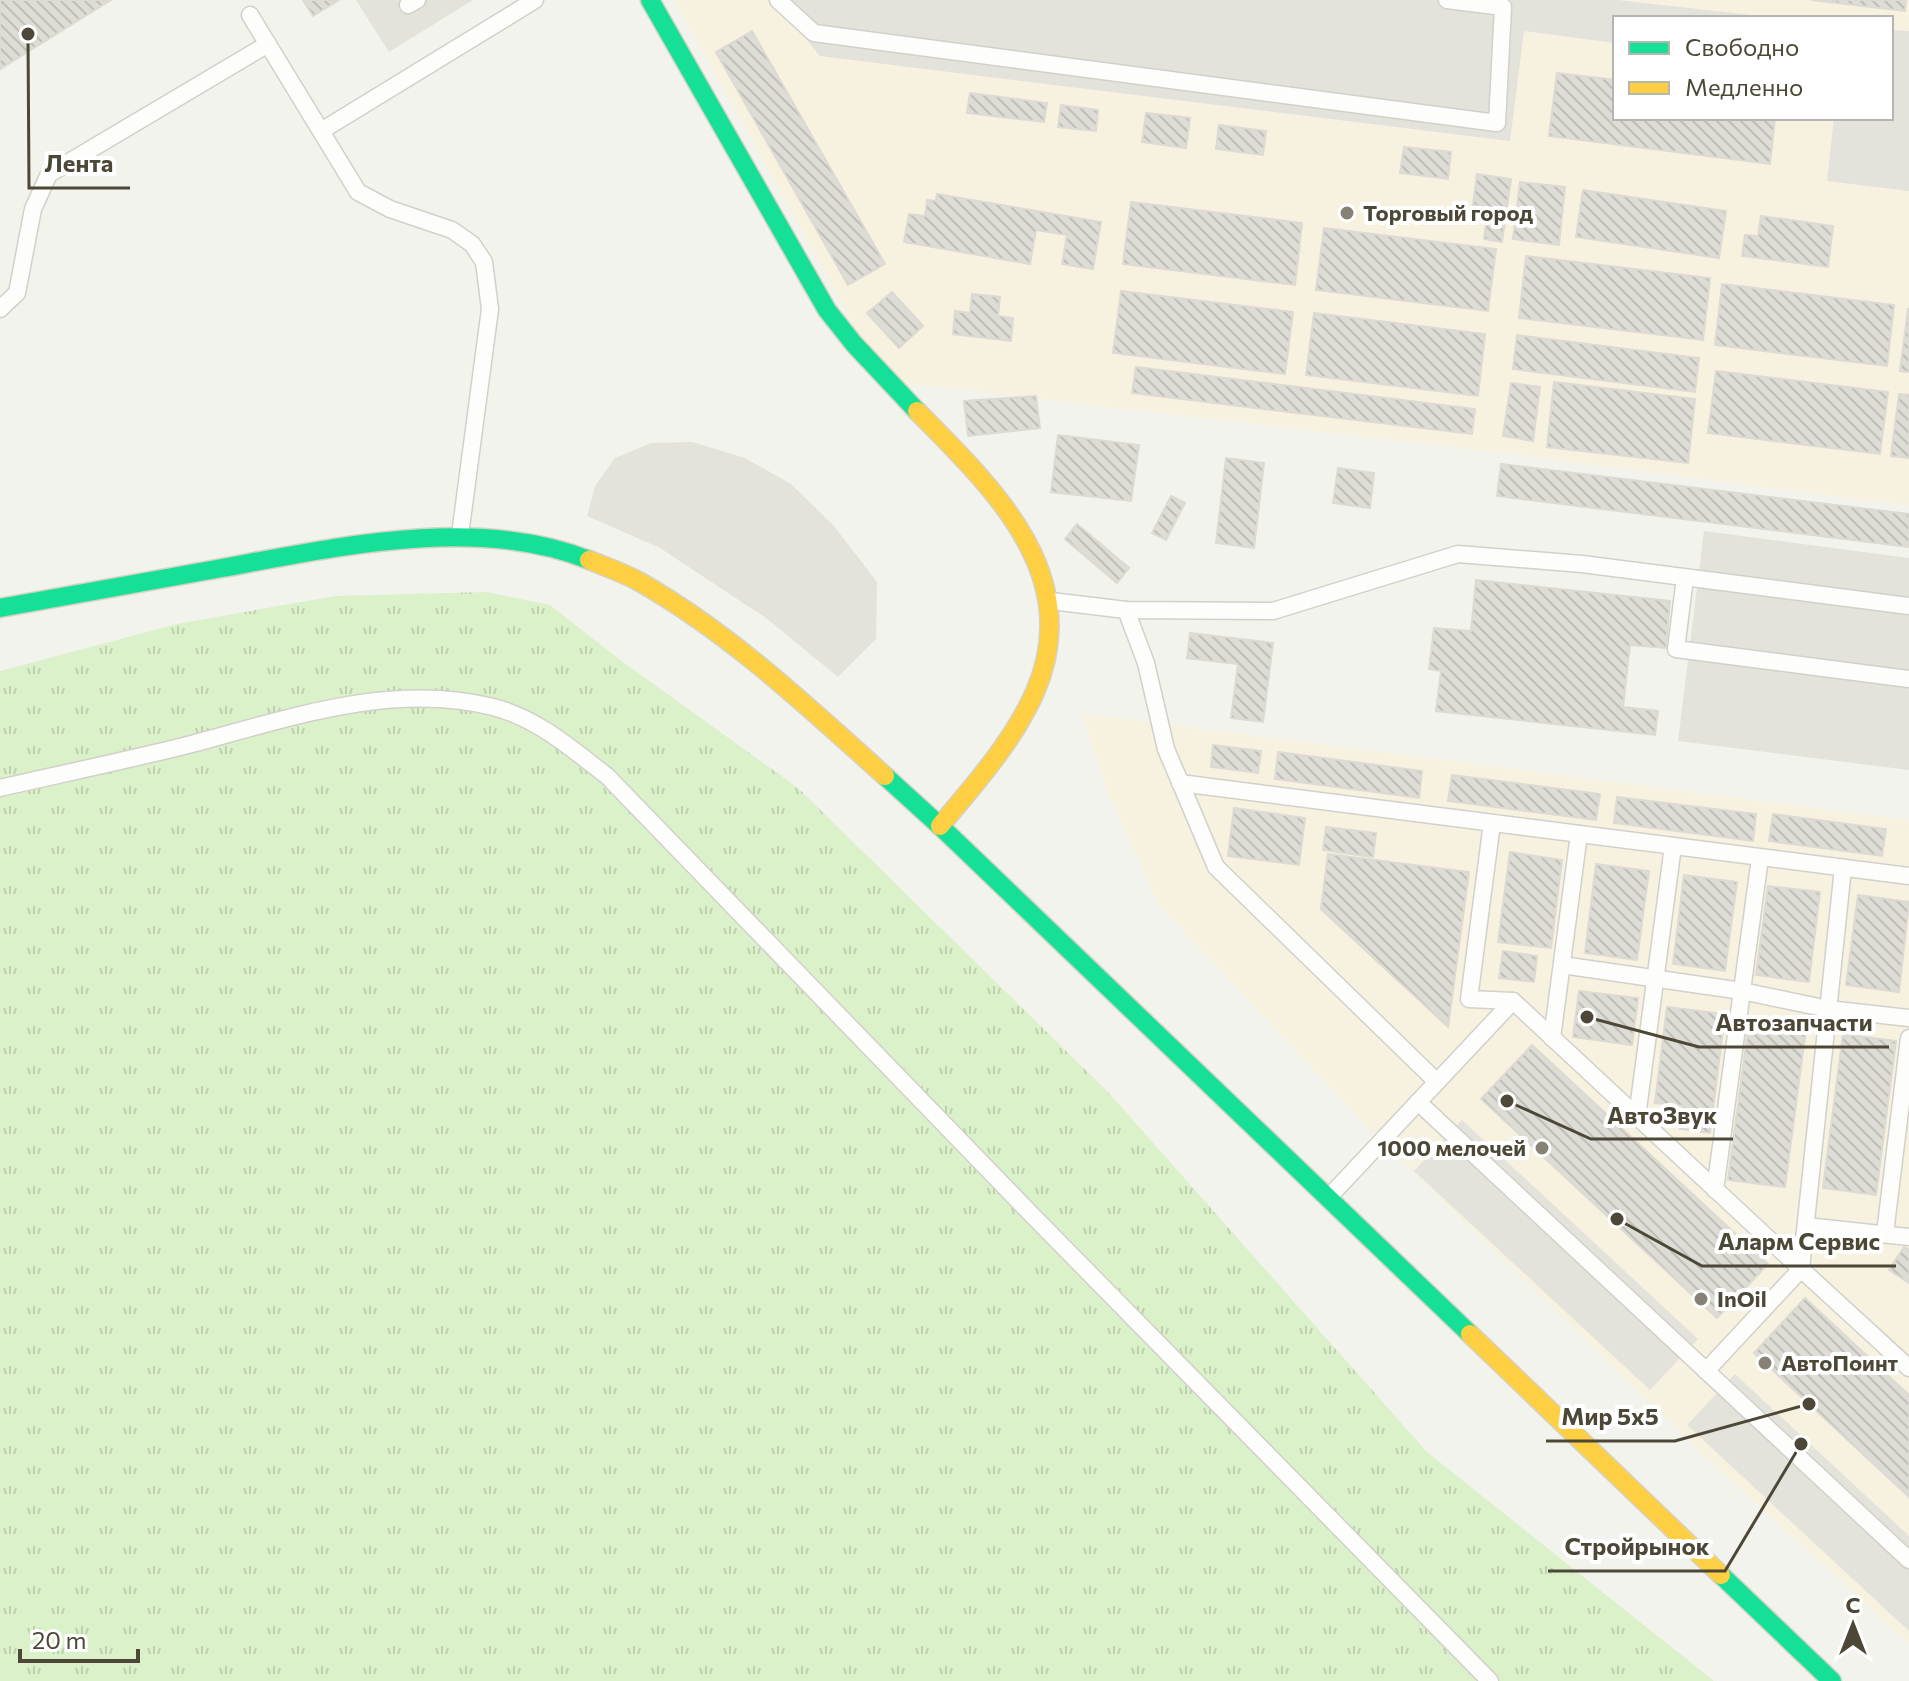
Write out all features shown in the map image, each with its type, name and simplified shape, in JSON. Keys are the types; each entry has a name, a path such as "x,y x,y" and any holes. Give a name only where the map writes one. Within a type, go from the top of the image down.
{"main road":[{"path":"650,0 828,311 875,370 999,500 1037,555 1050,601 1049,645 1035,694 1005,746 940,826"},
{"path":"0,608 346,545 460,537 525,543 583,558 637,580 703,621 777,679 940,826 1832,1681"}],"lane":[{"path":"321,131 535,0"},
{"path":"778,0 814,33 1497,123 1503,7 1447,0"},
{"path":"250,15 358,192 390,209 452,230 472,244 484,262 490,309 460,537"},
{"path":"0,309 17,293 33,209 49,174 268,44"},
{"path":"1050,601 1126,610 1273,611 1458,554 1582,564 1909,606"},
{"path":"1685,578 1676,649 1909,679"},
{"path":"1126,610 1146,663 1166,749 1216,867 1437,1082"},
{"path":"0,788 336,707 391,698 451,699 496,708 548,731 607,776 1024,1207 1490,1681"},
{"path":"1180,783 1909,876"},
{"path":"1492,823 1469,999 1513,1001 1909,1368"},
{"path":"1552,1038 1579,834"},
{"path":"1637,1117 1673,846"},
{"path":"1715,1190 1760,858"},
{"path":"1706,1371 1801,1269 1843,868"},
{"path":"1562,965 1742,991 1828,1009 1909,1018"},
{"path":"1328,1198 1513,1001"},
{"path":"1885,1233 1909,1038"},
{"path":"1418,1102 1909,1560"},
{"path":"1806,1226 1909,1237"}],"shaded area":[{"path":"356,0 473,0 389,52"},
{"name":"Торговый город","path":"674,0 1909,0 1909,506 1485,451 885,381"},
{"path":"774,0 1618,0 1760,16 1613,16 1613,43 1524,31 1510,141 820,56"},
{"path":"1893,30 1909,31 1909,191 1827,181 1834,120 1893,120"},
{"path":"692,442 745,458 791,484 834,526 877,582 876,639 838,677 766,618 660,548 587,516 595,486 615,458 651,443"},
{"path":"1704,531 1909,558 1909,770 1678,741"},
{"path":"1081,713 1909,820 1909,1644 1712,1463 1370,1130 1159,905 1107,791"},
{"path":"1462,1120 1698,1339 1650,1390 1414,1171"},
{"path":"1735,1374 1909,1536 1909,1631 1687,1425"}],"green space":[{"path":"487,592 550,605 620,660 798,788 1108,1092 1427,1452 1714,1681 0,1681 0,671 177,624 335,596"}],"building":[{"path":"0,0 111,0 0,69"},
{"path":"303,0 339,0 313,16"},
{"path":"1811,0 1906,0 1905,11"},
{"path":"752,31 885,264 848,285 716,52"},
{"path":"1557,73 1613,80 1613,120 1775,120 1770,164 1549,136"},
{"path":"970,93 1047,103 1044,122 967,113"},
{"path":"1061,105 1098,110 1096,131 1058,127"},
{"path":"1146,113 1190,118 1186,148 1142,142"},
{"path":"1219,125 1266,131 1263,155 1216,149"},
{"path":"1404,147 1451,152 1448,179 1400,173"},
{"path":"1477,174 1511,179 1502,242 1484,239 1488,208 1473,205"},
{"path":"1520,182 1565,187 1559,245 1513,239"},
{"path":"1583,190 1726,211 1719,258 1576,237"},
{"path":"937,194 1101,222 1093,269 1062,264 1067,235 1036,230 1030,264 904,242 909,214 925,216 927,200 936,201"},
{"path":"1131,202 1302,223 1295,285 1123,264"},
{"path":"1761,216 1833,226 1828,267 1742,256 1745,235 1758,236"},
{"path":"1324,228 1496,249 1488,311 1316,290"},
{"path":"1526,256 1710,278 1703,340 1519,318"},
{"path":"1722,284 1894,305 1887,366 1715,345"},
{"path":"1121,291 1293,312 1285,374 1113,353"},
{"path":"892,292 923,326 899,348 867,313"},
{"path":"972,294 1000,297 998,316 1013,318 1011,341 953,334 955,311 970,313"},
{"path":"1909,309 1909,372 1900,371"},
{"path":"1314,313 1485,334 1478,396 1306,375"},
{"path":"1517,335 1699,358 1695,392 1513,369"},
{"path":"1136,367 1475,409 1472,434 1132,393"},
{"path":"1716,371 1888,392 1880,454 1708,433"},
{"path":"1554,382 1695,399 1688,463 1547,447"},
{"path":"1511,383 1540,387 1533,441 1503,436"},
{"path":"1899,394 1909,395 1909,458 1891,456"},
{"path":"1036,396 1040,428 968,436 964,401"},
{"path":"1058,435 1139,445 1131,501 1051,492"},
{"path":"1226,458 1264,463 1254,548 1216,543"},
{"path":"1501,464 1909,514 1909,547 1497,496"},
{"path":"1338,468 1374,473 1370,508 1333,503"},
{"path":"1171,496 1185,503 1166,540 1152,533"},
{"path":"1077,524 1129,568 1117,583 1065,539"},
{"path":"1476,580 1670,601 1666,648 1630,645 1623,707 1658,711 1655,735 1436,711 1441,671 1429,669 1434,628 1471,631"},
{"path":"1190,633 1273,643 1263,722 1231,718 1238,664 1187,658"},
{"path":"1213,745 1261,751 1258,773 1211,767"},
{"path":"1278,752 1422,771 1419,798 1275,779"},
{"path":"1452,775 1600,794 1596,820 1448,801"},
{"path":"1617,797 1756,814 1753,841 1614,823"},
{"path":"1234,808 1305,818 1299,865 1228,856"},
{"path":"1773,814 1886,829 1882,856 1769,841"},
{"path":"1326,827 1376,833 1373,857 1323,850"},
{"path":"1510,852 1562,860 1551,948 1498,942"},
{"path":"1328,854 1469,872 1448,1027 1321,909"},
{"path":"1596,864 1649,871 1637,960 1585,953"},
{"path":"1684,875 1737,882 1725,971 1673,964"},
{"path":"1768,886 1820,892 1809,982 1756,975"},
{"path":"1858,895 1909,902 1899,992 1846,985"},
{"path":"1503,951 1537,956 1534,982 1499,978"},
{"path":"1579,991 1638,998 1632,1045 1573,1037"},
{"path":"1667,1007 1725,1014 1710,1133 1680,1129 1683,1106 1655,1103"},
{"path":"1749,1022 1806,1029 1785,1187 1728,1180"},
{"path":"1843,1034 1896,1041 1876,1195 1823,1188"},
{"path":"1532,1045 1768,1264 1717,1318 1481,1099"},
{"path":"1904,1247 1909,1250 1909,1283 1889,1270"},
{"path":"1805,1298 1909,1395 1909,1497 1754,1353"}],"traffic: fast":[{"path":"650,0 827,310 854,344 917,411"},
{"path":"0,608 359,544 406,539 500,539 546,547 589,560"},
{"path":"885,776 1470,1334"},
{"path":"1721,1575 1832,1681"}],"traffic: slow":[{"path":"917,411 975,471 1024,536 1040,572 1049,610 1048,649 1026,710 992,762 940,826"},
{"path":"589,560 640,582 706,624 767,672 885,776"},
{"path":"1470,1334 1721,1575"}],"place":[{"name":"Лента","path":"28,34"},
{"name":"Торговый город","path":"1347,213"},
{"name":"Автозапчасти","path":"1587,1017"},
{"name":"АвтоЗвук","path":"1507,1101"},
{"name":"1000 мелочей","path":"1542,1148"},
{"name":"Аларм Сервис","path":"1617,1219"},
{"name":"InOil","path":"1701,1299"},
{"name":"АвтоПоинт","path":"1765,1363"},
{"name":"Мир 5x5","path":"1809,1404"},
{"name":"Стройрынок","path":"1801,1444"}]}
